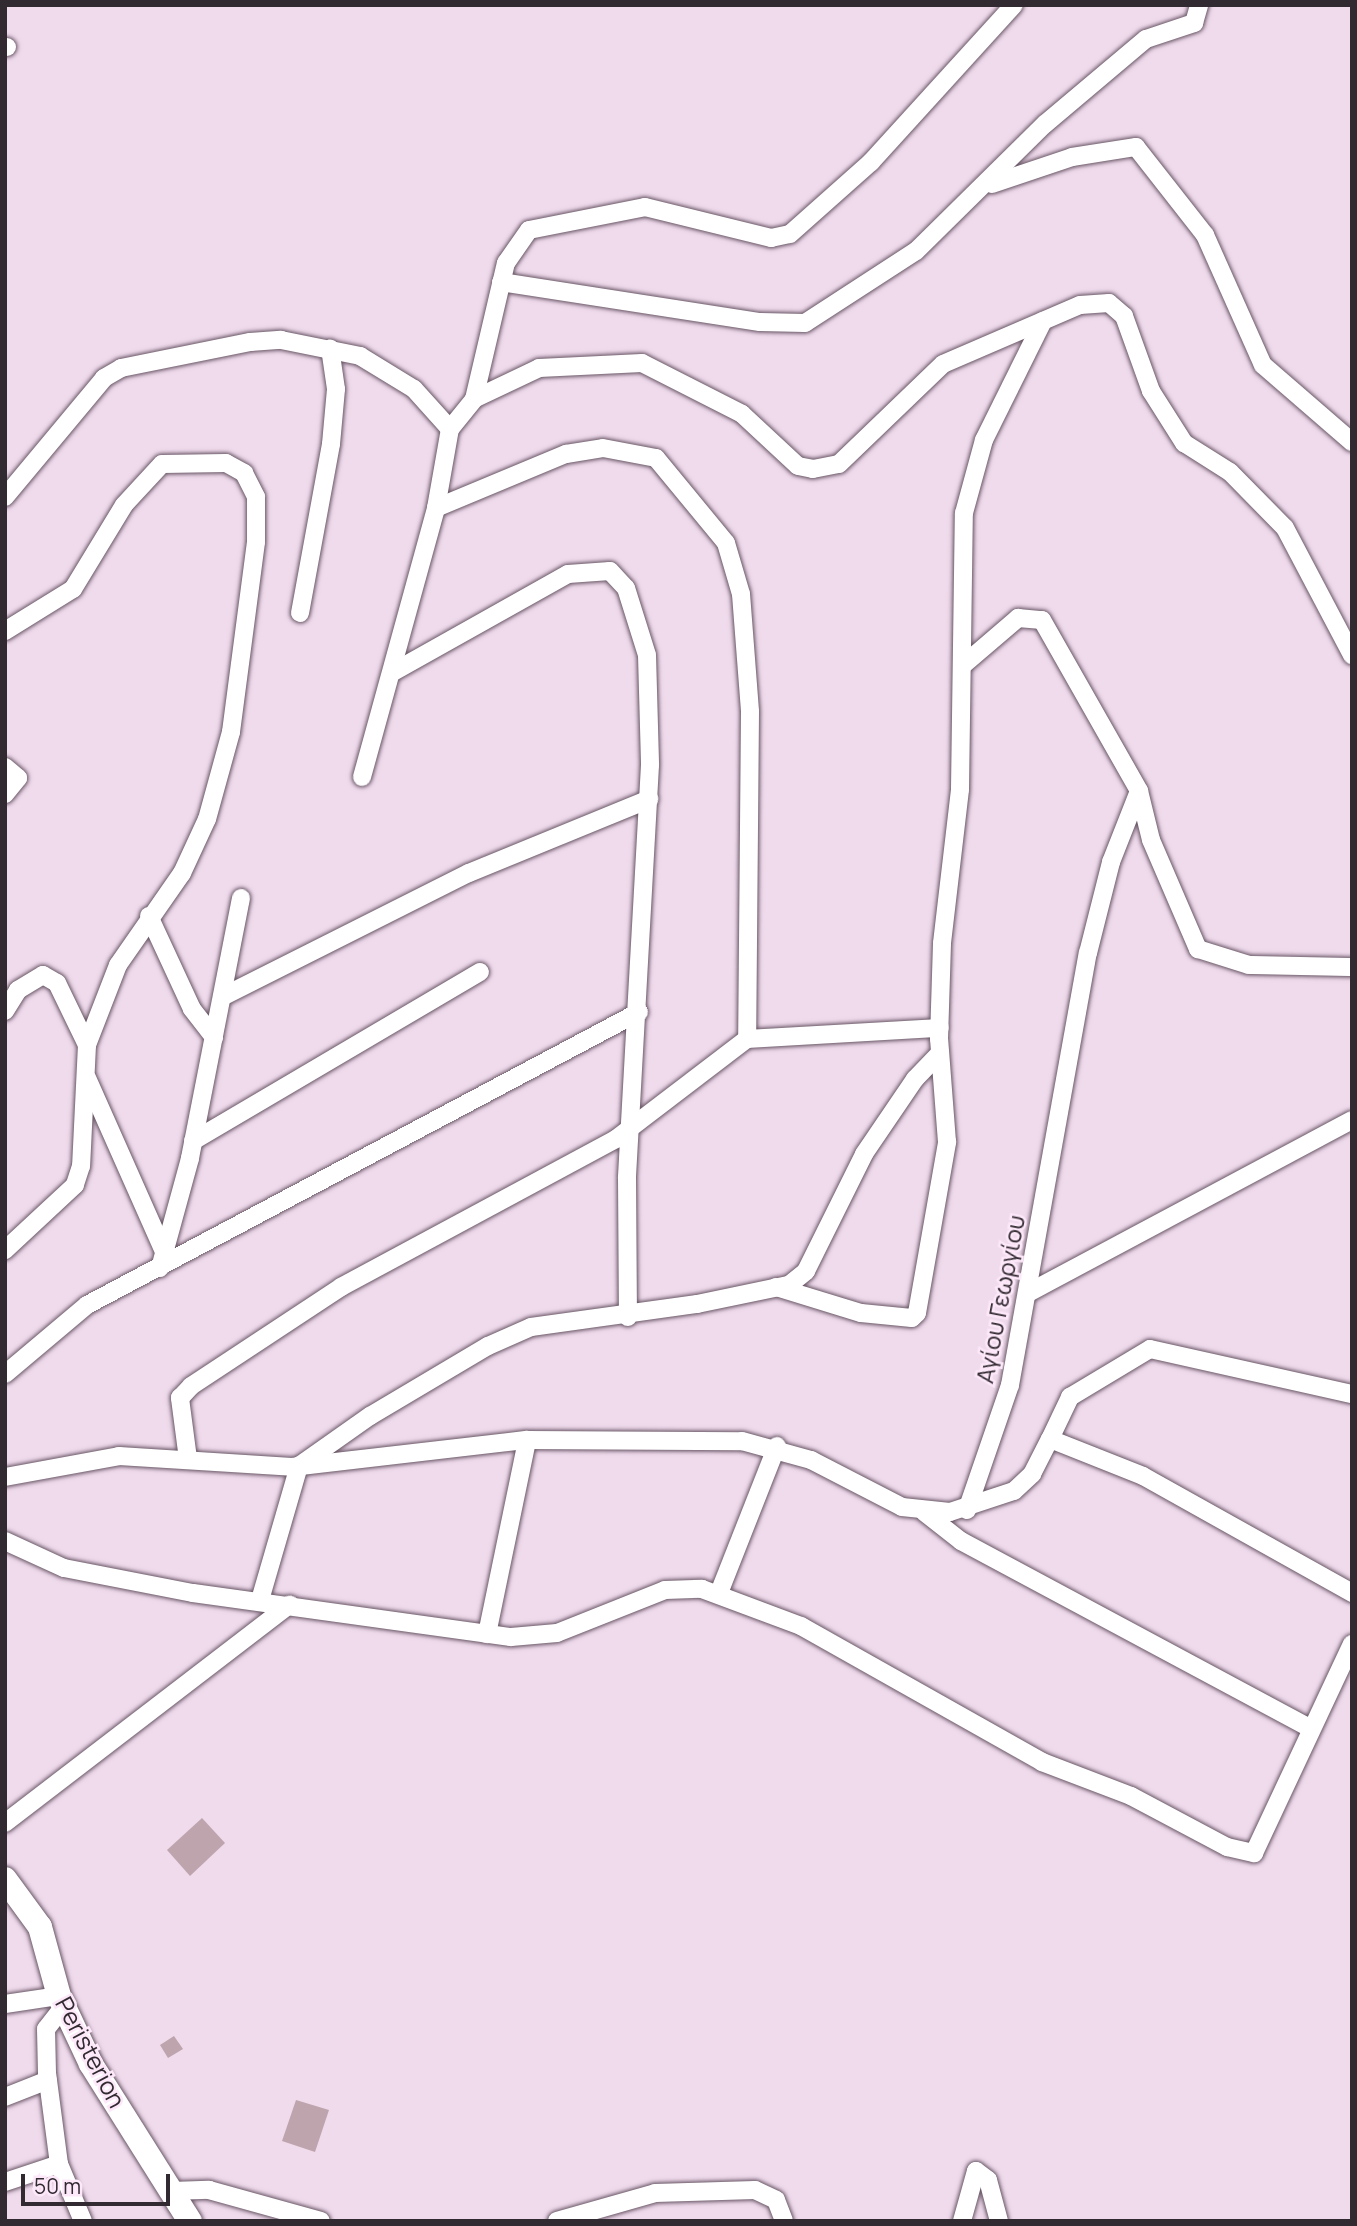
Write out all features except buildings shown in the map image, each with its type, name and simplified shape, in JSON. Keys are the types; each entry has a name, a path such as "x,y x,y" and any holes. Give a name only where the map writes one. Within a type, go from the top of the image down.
{"street":[{"path":"362,777 395,671 436,508 450,429 474,398 514,244 529,230 581,216 645,207 771,238 802,228 1014,5"},
{"path":"502,282 760,322 805,323 916,251 989,185 1045,124 1146,39 1194,23 1199,5"},
{"path":"989,185 1072,157 1136,147 1205,235 1263,366 1352,442"},
{"path":"474,398 540,368 642,363 742,414 798,466 813,469 839,464 943,364 1080,305 1108,303 1124,316 1151,391 1184,443 1230,472 1285,528 1352,655"},
{"path":"776,1287 861,1313 912,1318 917,1313 947,1142 940,1054 942,943 960,789 964,513 984,440 1043,321"},
{"path":"5,497 71,413 121,368 268,339 330,348 390,370 450,429"},
{"path":"300,613 331,444 336,389 330,348"},
{"path":"436,508 566,454 603,448 656,458 726,543 749,648 747,1039"},
{"path":"5,631 73,589 124,505 162,464 226,463 244,473 256,498 256,542 231,732 197,847 118,965 87,1045 83,1142 75,1185 5,1250"},
{"path":"395,671 568,574 610,571 626,588 647,654 649,799 631,1128 628,1317"},
{"path":"962,666 1010,623 1028,616 1042,620 1139,790 1151,840 1198,948 1249,965 1352,967"},
{"path":"5,767 18,778 5,794"},
{"name":"Αγίου Γεωργίου","path":"967,1510 1010,1385 1091,940 1139,790"},
{"path":"222,997 470,873 649,799"},
{"path":"162,1261 193,1141 242,898"},
{"path":"149,916 192,1009 214,1037"},
{"path":"193,1141 480,972"},
{"path":"5,1011 18,990 43,975 57,983 87,1045"},
{"path":"5,1374 87,1305 162,1261 639,1012"},
{"path":"188,1459 180,1398 191,1386 341,1287 631,1128 747,1039 940,1028"},
{"path":"260,1600 299,1466 488,1346 531,1327 628,1317 776,1287 806,1271 864,1154 915,1079 940,1054"},
{"path":"84,1073 162,1261"},
{"path":"1028,1293 1352,1119"},
{"path":"5,1477 119,1456 299,1466 527,1440 729,1440 777,1446 891,1502 924,1512 967,1510 1014,1491 1032,1474 1070,1397 1150,1349 1352,1394"},
{"path":"1050,1439 1143,1476 1352,1593"},
{"path":"487,1634 527,1440"},
{"path":"719,1593 777,1446"},
{"path":"924,1512 961,1541 1310,1728"},
{"path":"5,1541 64,1568 487,1634 557,1633 665,1590 719,1593 802,1626 1042,1762 1131,1796 1227,1847 1254,1853 1310,1728 1352,1644"},
{"path":"5,1823 290,1604"},
{"name":"Peristerion","path":"5,1879 40,1927 61,2001 91,2064 190,2221"},
{"path":"5,2004 61,2001"},
{"path":"61,2001 46,2029 48,2080 59,2164 83,2221"},
{"path":"5,2097 48,2080"},
{"path":"5,2182 59,2164"},
{"path":"962,2221 976,2171 988,2180 999,2221"},
{"path":"171,2190 209,2190 321,2221"},
{"path":"557,2221 581,2219 655,2193 755,2190 776,2200 784,2221"}]}
